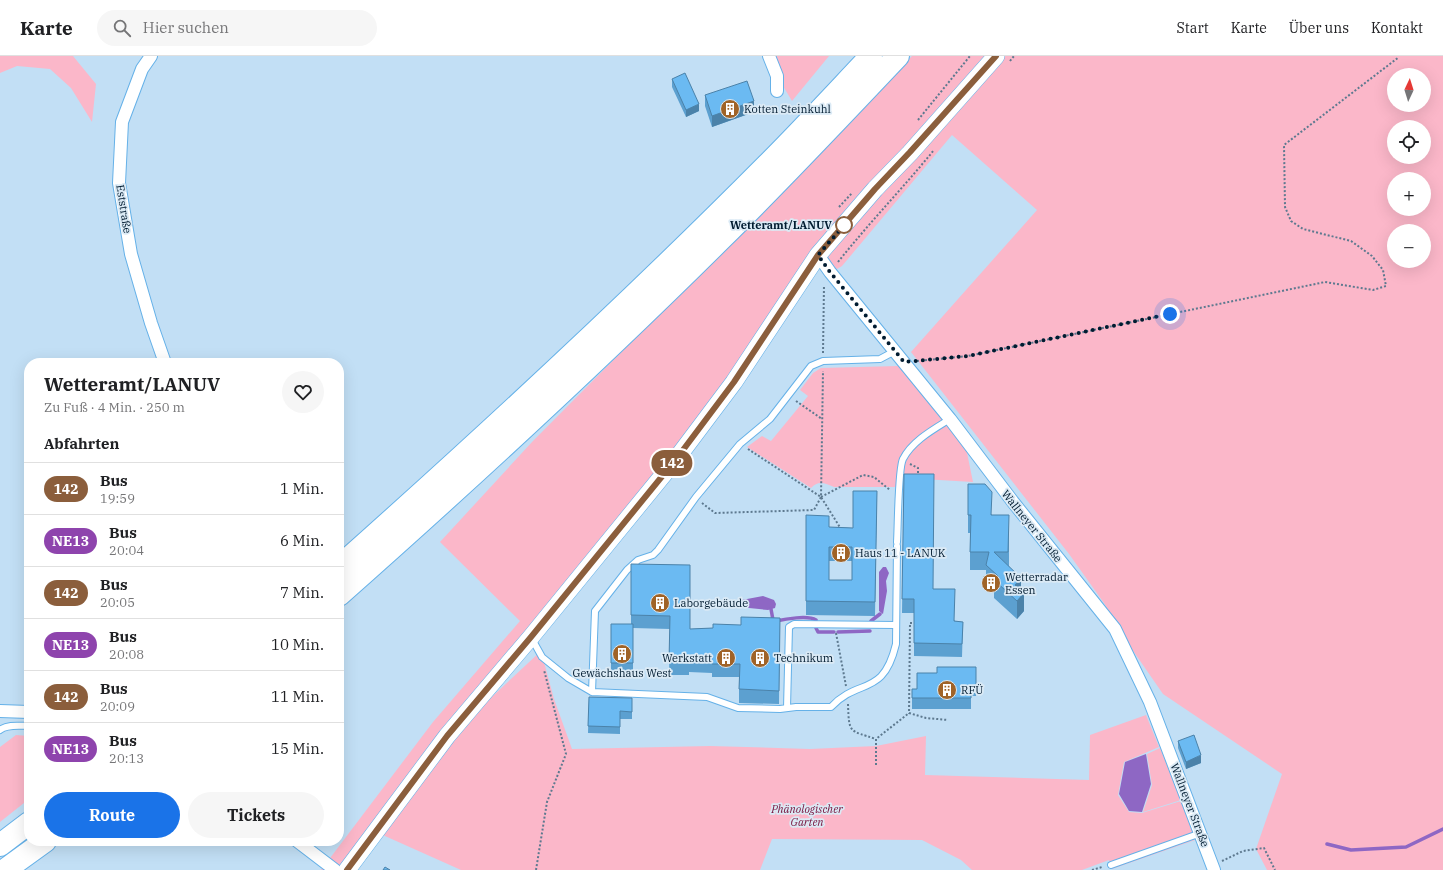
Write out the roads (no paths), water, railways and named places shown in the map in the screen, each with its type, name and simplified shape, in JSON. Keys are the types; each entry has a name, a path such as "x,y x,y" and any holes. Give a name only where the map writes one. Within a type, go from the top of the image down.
{"highway":[{"path":"344,563 457,462 588,339 767,165 871,56"},
{"path":"344,591 465,483 597,360 723,237 898,56"},
{"path":"0,845 24,827"},
{"path":"5,870 38,846"}],"main road":[{"path":"347,870 447,736 531,637 691,439 734,382 818,255 875,189 1002,59"}],"street":[{"name":"Eststraße","path":"151,56 142,69 122,122 119,183 131,254 151,323 163,358"},
{"path":"769,56 777,76 777,90"},
{"name":"Wallneyer Straße","path":"818,255 830,272 950,419 1013,502 1115,629 1150,702 1213,868"},
{"path":"0,711 24,712"},
{"path":"304,846 335,870"}],"lane":[{"path":"592,692 595,611 627,570 638,560 653,555 658,550 696,497 740,444 770,419 811,366 824,361 880,359 895,351"},
{"path":"531,637 542,657 568,678 592,692 707,697 738,708 831,707 840,697 869,686 882,676 893,657 896,644 897,544 902,460 911,448 937,426 950,419"},
{"path":"787,708 789,627 794,624 896,625"},
{"path":"0,730 3,728 24,726"},
{"path":"1111,865 1201,833"}],"waterway":[{"path":"771,609 773,620 776,621 791,618 808,618 816,620"},
{"path":"871,621 880,614"},
{"path":"816,628 818,632 834,632"},
{"path":"838,632 870,631"},
{"path":"1327,844 1351,850 1406,847 1443,829"}],"place":[{"name":"Kotten Steinkuhl","path":"730,109"},
{"name":"Wetteramt/LANUV","path":"844,225"},
{"name":"Haus 11 - LANUK","path":"841,553"},
{"name":"Wetterradar Essen","path":"991,583"},
{"name":"Laborgebäude","path":"660,603"},
{"name":"Gewächshaus West","path":"622,654"},
{"name":"Werkstatt","path":"726,658"},
{"name":"Technikum","path":"760,658"},
{"name":"RFÜ","path":"947,690"}],"park label":[{"name":"Phänologischer Garten","path":"807,815"}]}
